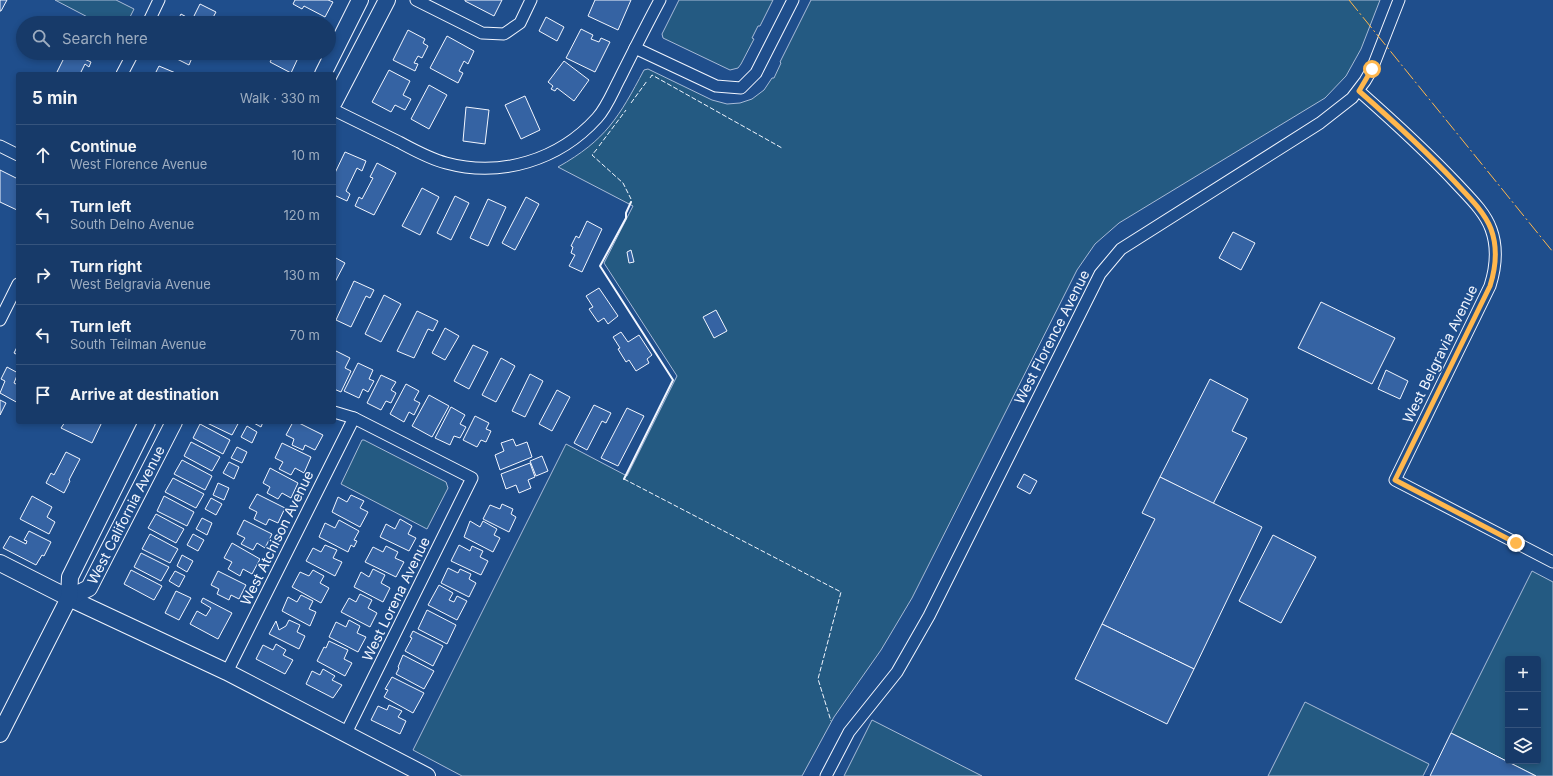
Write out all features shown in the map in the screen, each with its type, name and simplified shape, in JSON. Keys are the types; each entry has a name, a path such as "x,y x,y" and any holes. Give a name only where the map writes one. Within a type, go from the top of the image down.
{"main road":[{"path":"336,48 360,0"},
{"path":"336,98 387,0"},
{"path":"324,72 330,60"},
{"name":"West California Avenue","path":"0,734 69,598 70,577 146,424"},
{"name":"West California Avenue","path":"69,598 89,588 173,424"},
{"path":"0,563 69,598 227,672 427,776"}],"street":[{"path":"151,16 159,0"},
{"path":"416,0 482,33 504,34 520,23 531,0"},
{"path":"336,111 421,154 445,163 467,168 490,169 516,166 555,151 574,139 598,117 660,0"},
{"path":"635,48 716,86 741,88 756,73 793,0"},
{"name":"West Florence Avenue","path":"826,776 849,732 898,672 929,616 1100,274 1121,249 1326,119 1348,102 1359,91 1372,69 1399,0"},
{"path":"123,72 129,60"},
{"name":"West Belgravia Avenue","path":"1359,91 1426,151 1465,193 1486,219 1493,237 1496,264 1490,286 1395,480 1553,562"},
{"path":"0,146 16,154"},
{"path":"0,320 16,288"},
{"path":"336,413 354,418"},
{"name":"West Lorena Avenue","path":"346,733 472,478 354,418"},
{"name":"West Atchison Avenue","path":"227,672 354,418"}],"shaded area":[{"path":"55,0 116,0 134,9 130,16 86,16"},
{"path":"679,0 773,0 752,38 754,39 741,64 738,68 730,70 663,38 662,34"},
{"path":"811,0 1380,0 1361,49 1346,76 1325,98 1119,223 1095,244 1077,270 912,598 881,650 834,717 802,776 462,776 413,750 566,444 627,476 677,376 604,263 633,206 558,167 588,147 610,126 627,101 644,70 648,69 712,100 727,104 740,103 752,99 764,90 772,78 774,78 781,63 780,62"},
{"path":"362,440 446,482 448,488 427,529 341,484"},
{"path":"1532,571 1553,582 1553,776 1536,776 1512,764 1541,764 1541,656 1505,656 1505,760 1451,733"},
{"path":"1305,702 1429,764 1423,776 1268,776"},
{"path":"872,720 982,776 844,776"}],"building":[{"path":"0,0 7,0 1,11 0,11"},
{"path":"295,0 328,0 333,2 326,16 304,6 302,9 293,4"},
{"path":"465,0 502,0 494,16"},
{"path":"595,0 631,0 618,30 588,16"},
{"path":"200,4 216,12 214,16 194,16"},
{"path":"546,17 564,27 557,41 539,31"},
{"path":"581,29 593,35 591,39 599,42 601,38 610,42 595,72 566,58"},
{"path":"408,30 425,39 423,43 428,46 422,58 418,56 414,63 418,64 415,71 393,60"},
{"path":"447,36 474,51 468,64 464,61 459,71 463,73 458,83 430,68"},
{"path":"63,60 87,60 91,62 89,67 85,64 81,72 57,72"},
{"path":"179,60 191,60 189,65"},
{"path":"271,60 297,60 291,72 270,62"},
{"path":"564,61 589,80 574,101 557,88 555,91 551,89 553,86 548,82"},
{"path":"159,66 173,72 156,72"},
{"path":"389,70 410,81 403,95 411,99 405,110 395,105 391,112 372,102"},
{"path":"429,85 447,95 429,129 411,119"},
{"path":"525,96 540,130 521,139 505,105"},
{"path":"466,107 489,110 485,144 463,141"},
{"path":"345,152 366,161 362,171 357,168 346,191 350,194 347,201 336,196 336,171"},
{"path":"377,163 396,173 374,215 355,206 359,197 362,199 373,178 370,177"},
{"path":"0,170 16,178 16,210 0,202"},
{"path":"422,188 439,197 420,235 402,226"},
{"path":"455,196 469,203 451,240 437,233"},
{"path":"526,197 539,204 515,250 502,243"},
{"path":"488,199 506,207 488,246 470,238"},
{"path":"587,221 602,229 582,272 569,266 575,255 571,253 573,247 571,246 576,236 579,238"},
{"path":"1233,232 1255,243 1241,270 1219,258"},
{"path":"631,250 634,262 629,263 627,252"},
{"path":"336,258 345,263 336,280"},
{"path":"354,281 374,290 370,298 366,296 351,327 336,320"},
{"path":"599,288 618,316 608,324 604,318 598,322 589,309 593,307 586,296"},
{"path":"384,295 401,304 381,342 365,334"},
{"path":"1321,302 1395,338 1372,384 1298,348"},
{"path":"716,310 727,331 714,338 703,317"},
{"path":"417,311 438,321 433,331 428,329 414,358 397,351"},
{"path":"445,328 459,336 445,360 432,353"},
{"path":"621,332 628,342 639,335 652,355 647,359 649,363 636,371 629,360 626,362 613,337"},
{"path":"473,345 488,352 469,389 454,381"},
{"path":"336,351 350,358 345,368 351,371 341,392 336,390"},
{"path":"501,358 515,366 496,402 482,395"},
{"path":"358,363 373,370 369,379 374,381 368,392 363,389 359,398 344,391"},
{"path":"7,367 16,372 14,383 16,384 16,402 0,393 5,381 1,379"},
{"path":"1386,370 1408,381 1400,399 1378,389"},
{"path":"530,374 543,381 525,417 512,411"},
{"path":"381,375 396,382 391,390 396,393 391,403 386,401 381,410 367,403"},
{"path":"1210,379 1248,399 1232,431 1247,438 1213,504 1160,477"},
{"path":"406,384 419,391 414,400 420,403 414,415 409,412 404,422 390,414"},
{"path":"557,390 570,397 552,431 539,424"},
{"path":"429,395 449,406 432,437 412,426"},
{"path":"0,400 6,403 0,415"},
{"path":"594,405 611,413 606,423 602,421 587,450 574,443"},
{"path":"451,407 465,415 460,424 466,427 460,438 454,436 450,445 435,438"},
{"path":"627,408 644,416 618,466 601,458"},
{"path":"475,416 489,423 486,429 491,431 486,442 481,440 477,447 463,440"},
{"path":"64,424 101,424 92,443 61,428"},
{"path":"200,424 230,440 223,454 193,438"},
{"path":"209,424 238,424 232,435"},
{"path":"292,424 301,424 323,435 315,450 305,445 303,450 292,445 294,439 286,435"},
{"path":"247,426 257,432 252,443 241,437"},
{"path":"513,439 516,446 527,442 532,457 500,470 495,455 504,451 501,443"},
{"path":"191,442 220,457 212,471 184,456"},
{"path":"282,443 311,457 304,473 295,468 291,475 279,469 283,462 275,458"},
{"path":"237,447 247,452 242,463 231,458"},
{"path":"66,452 80,459 64,493 46,483 51,473 54,475"},
{"path":"542,456 548,471 536,476 530,461"},
{"path":"182,460 212,476 205,490 174,474"},
{"path":"229,462 239,467 234,479 223,473"},
{"path":"530,463 535,477 528,480 531,488 519,493 516,485 506,489 501,474"},
{"path":"270,468 298,483 291,498 282,493 278,499 267,493 270,487 263,483"},
{"path":"1024,474 1037,481 1030,494 1017,487"},
{"path":"1160,477 1262,527 1194,669 1102,624 1155,519 1142,513"},
{"path":"173,478 204,494 196,508 165,492"},
{"path":"218,483 229,488 224,500 213,495"},
{"path":"257,494 285,508 278,523 269,519 266,525 254,519 257,512 249,508"},
{"path":"351,495 364,501 360,508 368,512 360,527 332,512 338,497 347,502"},
{"path":"32,496 52,507 47,517 55,522 49,534 20,519"},
{"path":"164,496 194,512 187,526 157,511"},
{"path":"211,498 222,504 216,515 205,509"},
{"path":"502,504 513,509 511,514 516,517 509,532 483,519 490,505 500,509"},
{"path":"156,514 184,529 176,543 148,528"},
{"path":"202,518 212,523 207,535 196,529"},
{"path":"400,519 412,526 408,534 416,538 409,551 380,537 386,524 395,529"},
{"path":"244,520 272,534 265,548 257,543 253,550 241,544 245,538 237,534"},
{"path":"339,520 359,531 354,540 357,541 354,547 351,545 348,552 319,537 325,523 335,528"},
{"path":"470,521 480,527 483,521 497,529 494,535 500,538 493,552 464,537"},
{"path":"29,531 51,542 44,556 42,555 36,565 3,548 10,536 26,544 27,541 24,540"},
{"path":"150,534 178,549 170,563 142,549"},
{"path":"193,534 204,540 198,551 187,545"},
{"path":"1273,535 1316,557 1281,623 1239,601"},
{"path":"232,543 260,559 252,574 243,569 240,576 228,569 232,562 224,558"},
{"path":"325,545 337,550 333,558 342,562 335,576 306,561 313,548 321,552"},
{"path":"459,545 470,551 472,546 483,551 480,557 488,561 481,575 451,561"},
{"path":"386,546 398,552 395,558 404,562 396,577 365,562 373,547 383,552"},
{"path":"141,553 169,567 161,581 134,567"},
{"path":"182,555 193,561 187,572 177,566"},
{"path":"448,568 458,573 460,569 471,574 469,579 476,583 469,597 441,583"},
{"path":"373,569 385,575 381,583 390,588 383,602 354,587 361,572 369,577"},
{"path":"131,570 162,586 154,600 124,584"},
{"path":"313,570 324,576 320,583 329,588 321,603 292,587 300,572 309,576"},
{"path":"175,571 185,576 179,587 169,581"},
{"path":"218,571 246,585 239,599 231,595 229,600 217,594 219,589 211,585"},
{"path":"439,585 453,593 449,600 454,602 457,596 467,601 457,620 428,605"},
{"path":"176,591 191,598 179,620 165,613"},
{"path":"360,594 372,600 368,608 377,613 370,627 341,612 349,598 356,602"},
{"path":"301,595 313,601 309,609 316,612 310,626 282,611 288,597 297,602"},
{"path":"203,598 232,613 218,639 190,624 197,611 206,616 211,608 201,602"},
{"path":"427,610 456,625 447,644 418,629"},
{"path":"289,620 300,625 297,632 305,636 299,649 269,634 276,621 279,630 286,626"},
{"path":"349,620 360,626 357,633 366,637 358,652 329,637 336,622 346,627"},
{"path":"1102,624 1194,669 1167,724 1075,679"},
{"path":"413,631 443,646 433,666 405,651 412,638 410,637"},
{"path":"329,641 348,650 344,659 352,663 345,676 317,661 324,647 326,648"},
{"path":"276,644 286,650 283,655 293,660 285,674 256,659 263,645 273,650"},
{"path":"403,655 434,671 424,689 396,674"},
{"path":"323,669 335,676 332,680 342,685 333,698 306,684 312,671 320,675"},
{"path":"392,677 424,693 413,713 384,697 388,690 385,689"},
{"path":"389,705 402,711 398,717 406,721 400,734 371,720 378,706 387,710"},
{"path":"1451,733 1505,760 1505,764 1512,764 1536,776 1430,776"}],"fence":[{"path":"650,78 652,75 782,148"},
{"path":"631,103 647,81"},
{"path":"599,146 626,110"},
{"path":"597,149 592,155 623,183 631,199"},
{"path":"624,479 841,592 818,679 831,721"}],"wall":[{"path":"624,479 673,380 600,266 626,218 626,213 631,202"}],"power":[{"path":"1349,0 1553,252"}],"route":[{"path":"1372,69 1359,91 1426,151 1473,202 1486,219 1490,228 1493,237 1496,264 1494,275 1485,297 1395,480 1516,543"}]}
